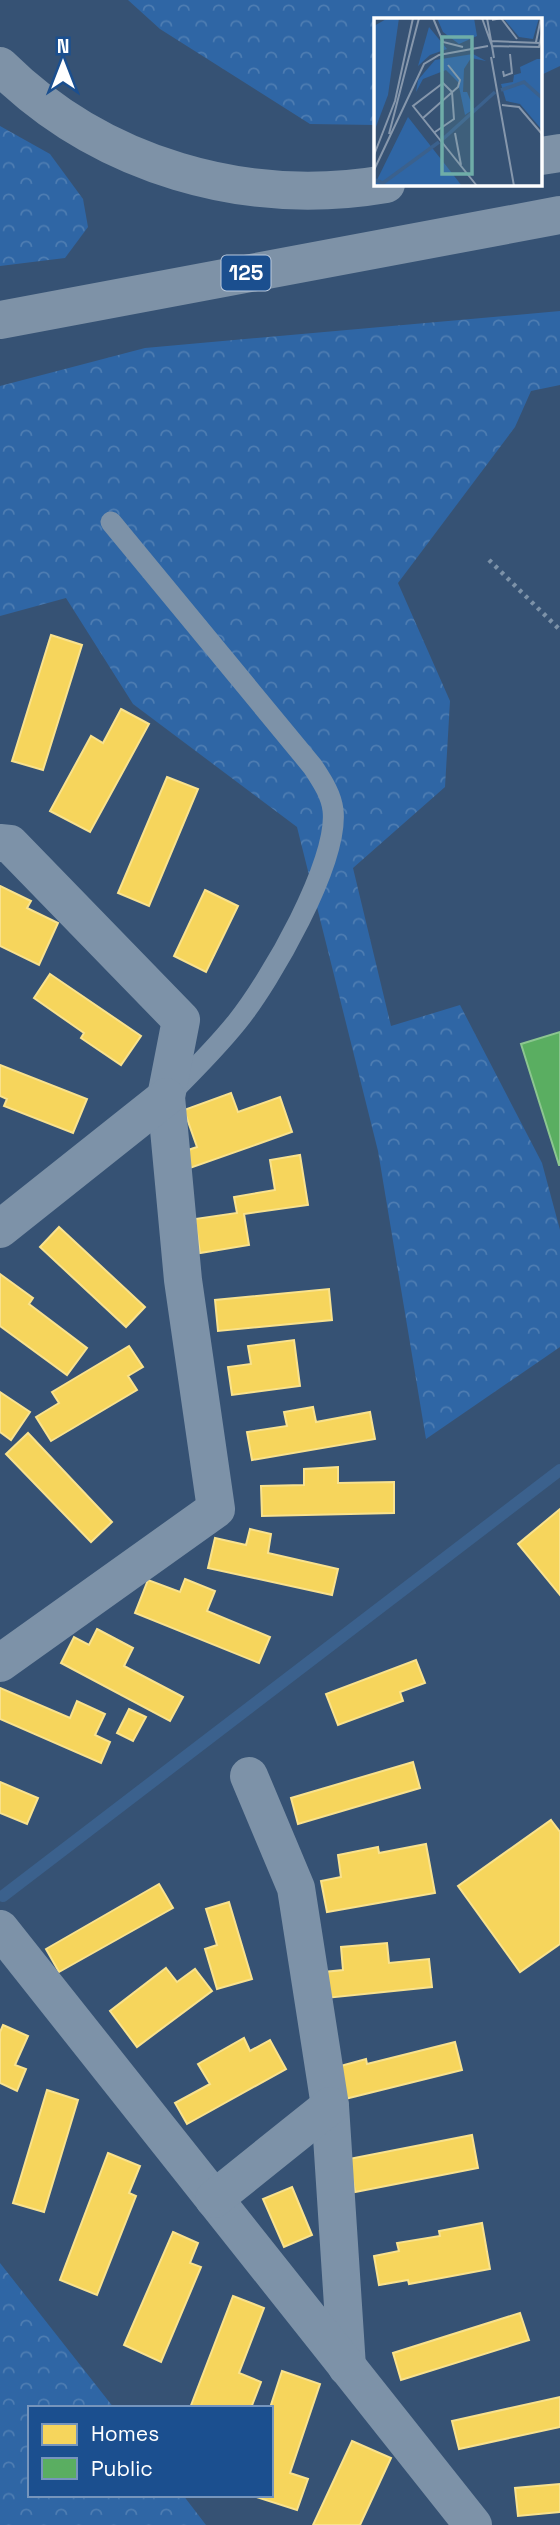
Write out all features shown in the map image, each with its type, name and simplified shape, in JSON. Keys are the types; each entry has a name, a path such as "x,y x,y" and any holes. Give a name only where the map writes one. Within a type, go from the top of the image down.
{"highway":[{"path":"0,66 22,87 72,124 126,153 179,172 237,186 295,192 322,192 374,186"},
{"path":"542,156 560,153"},
{"name":"125","path":"0,320 560,215"},
{"path":"519,223 560,235"}],"street":[{"path":"0,844 10,844 181,1020 166,1097 183,1280 216,1509 0,1663"},
{"path":"0,1229 166,1097"},
{"path":"249,1776 296,1888 330,2106 347,2367"},
{"path":"0,1929 473,2525"},
{"path":"214,2199 330,2106"}],"lane":[{"path":"111,522 313,767 328,790 333,807 332,840 323,867 304,912 268,975 226,1035 166,1097"}],"path":[{"path":"489,560 560,630"}],"green space":[{"path":"128,0 560,0 560,66 542,75 542,18 374,18 374,125 310,124 160,29"},
{"path":"0,126 50,154 83,199 88,227 65,258 0,266"},
{"path":"560,311 560,385 531,391 515,427 398,583 450,701 445,787 353,868 391,1026 460,1005 542,1163 560,1230 560,1347 426,1439 378,1151 297,827 133,704 66,598 0,616 0,386 145,348"},
{"path":"0,2263 112,2406 28,2406 28,2497 185,2497 206,2525 0,2525"}],"building: Homes":[{"path":"51,635 82,645 43,770 12,761"},
{"path":"121,709 149,724 90,832 50,811 91,736 103,743"},
{"path":"167,777 198,789 149,906 118,893"},
{"path":"0,886 31,901 27,908 58,923 39,965 0,946"},
{"path":"205,890 238,906 206,972 174,956"},
{"path":"50,974 141,1036 121,1065 81,1038 84,1033 34,998"},
{"path":"0,1065 87,1099 73,1133 4,1106 7,1099 0,1096"},
{"path":"231,1093 238,1112 280,1097 292,1132 187,1169 182,1152 197,1147 184,1110"},
{"path":"300,1155 308,1205 244,1214 249,1245 200,1253 195,1219 237,1213 234,1197 275,1190 270,1160"},
{"path":"59,1227 145,1307 126,1327 40,1247"},
{"path":"0,1274 33,1298 29,1304 87,1348 67,1375 0,1326"},
{"path":"329,1289 332,1320 218,1331 215,1300"},
{"path":"294,1340 300,1386 232,1395 228,1367 251,1364 248,1346"},
{"path":"129,1346 143,1367 128,1376 137,1390 51,1441 36,1417 59,1403 52,1392"},
{"path":"0,1392 30,1412 11,1440 0,1432"},
{"path":"313,1407 316,1422 370,1412 375,1439 252,1460 247,1432 287,1426 284,1412"},
{"path":"28,1433 112,1522 91,1542 6,1454"},
{"path":"338,1467 338,1483 394,1482 394,1513 262,1516 261,1486 304,1485 304,1469"},
{"path":"560,1509 560,1595 518,1544"},
{"path":"250,1529 271,1534 268,1553 338,1569 332,1595 208,1568 215,1538 246,1545"},
{"path":"185,1579 215,1591 207,1611 270,1637 259,1663 135,1613 148,1580 180,1592"},
{"path":"97,1629 133,1648 124,1666 183,1697 170,1721 61,1663 74,1637 89,1645"},
{"path":"416,1660 425,1683 400,1692 403,1701 338,1725 326,1694"},
{"path":"0,1688 70,1718 77,1701 105,1714 95,1735 110,1742 101,1763 0,1719"},
{"path":"129,1709 146,1717 133,1741 117,1733"},
{"path":"413,1762 420,1788 298,1824 291,1798"},
{"path":"0,1782 38,1798 27,1824 0,1813"},
{"path":"551,1820 560,1832 560,1944 520,1972 458,1886"},
{"path":"426,1844 435,1893 327,1912 321,1881 341,1877 338,1855 378,1847 379,1853"},
{"path":"159,1884 173,1908 59,1972 46,1949"},
{"path":"229,1902 252,1979 217,1989 205,1949 217,1945 206,1909"},
{"path":"387,1943 389,1963 429,1959 432,1987 326,1998 324,1972 343,1970 341,1947"},
{"path":"166,1968 177,1982 195,1969 212,1991 137,2047 110,2011"},
{"path":"3,2025 28,2036 15,2065 26,2069 17,2091 0,2083 0,2032"},
{"path":"244,2038 250,2051 270,2040 286,2069 187,2124 175,2103 210,2084 198,2064"},
{"path":"455,2042 462,2070 345,2099 337,2067 366,2059 367,2064"},
{"path":"47,2090 78,2100 44,2212 13,2203"},
{"path":"472,2135 478,2168 355,2192 349,2159"},
{"path":"108,2153 140,2166 129,2193 136,2196 97,2295 60,2280"},
{"path":"292,2187 312,2235 284,2247 263,2199"},
{"path":"482,2223 490,2269 409,2284 408,2280 379,2285 374,2256 399,2251 397,2243 440,2236 439,2231"},
{"path":"173,2232 198,2243 190,2263 201,2267 161,2362 124,2345"},
{"path":"233,2296 264,2308 239,2373 261,2382 252,2406 191,2406"},
{"path":"520,2313 529,2340 401,2380 393,2353"},
{"path":"282,2371 320,2384 290,2473 308,2479 297,2510 256,2497 273,2497 273,2406 271,2406"},
{"path":"560,2397 560,2427 459,2449 452,2421"},
{"path":"352,2441 391,2458 360,2525 313,2525"},
{"path":"560,2484 560,2512 518,2516 515,2488"}],"building: Public":[{"path":"560,1032 560,1165 559,1165 521,1044"}],"waterway":[{"path":"3,1896 560,1470"}]}
